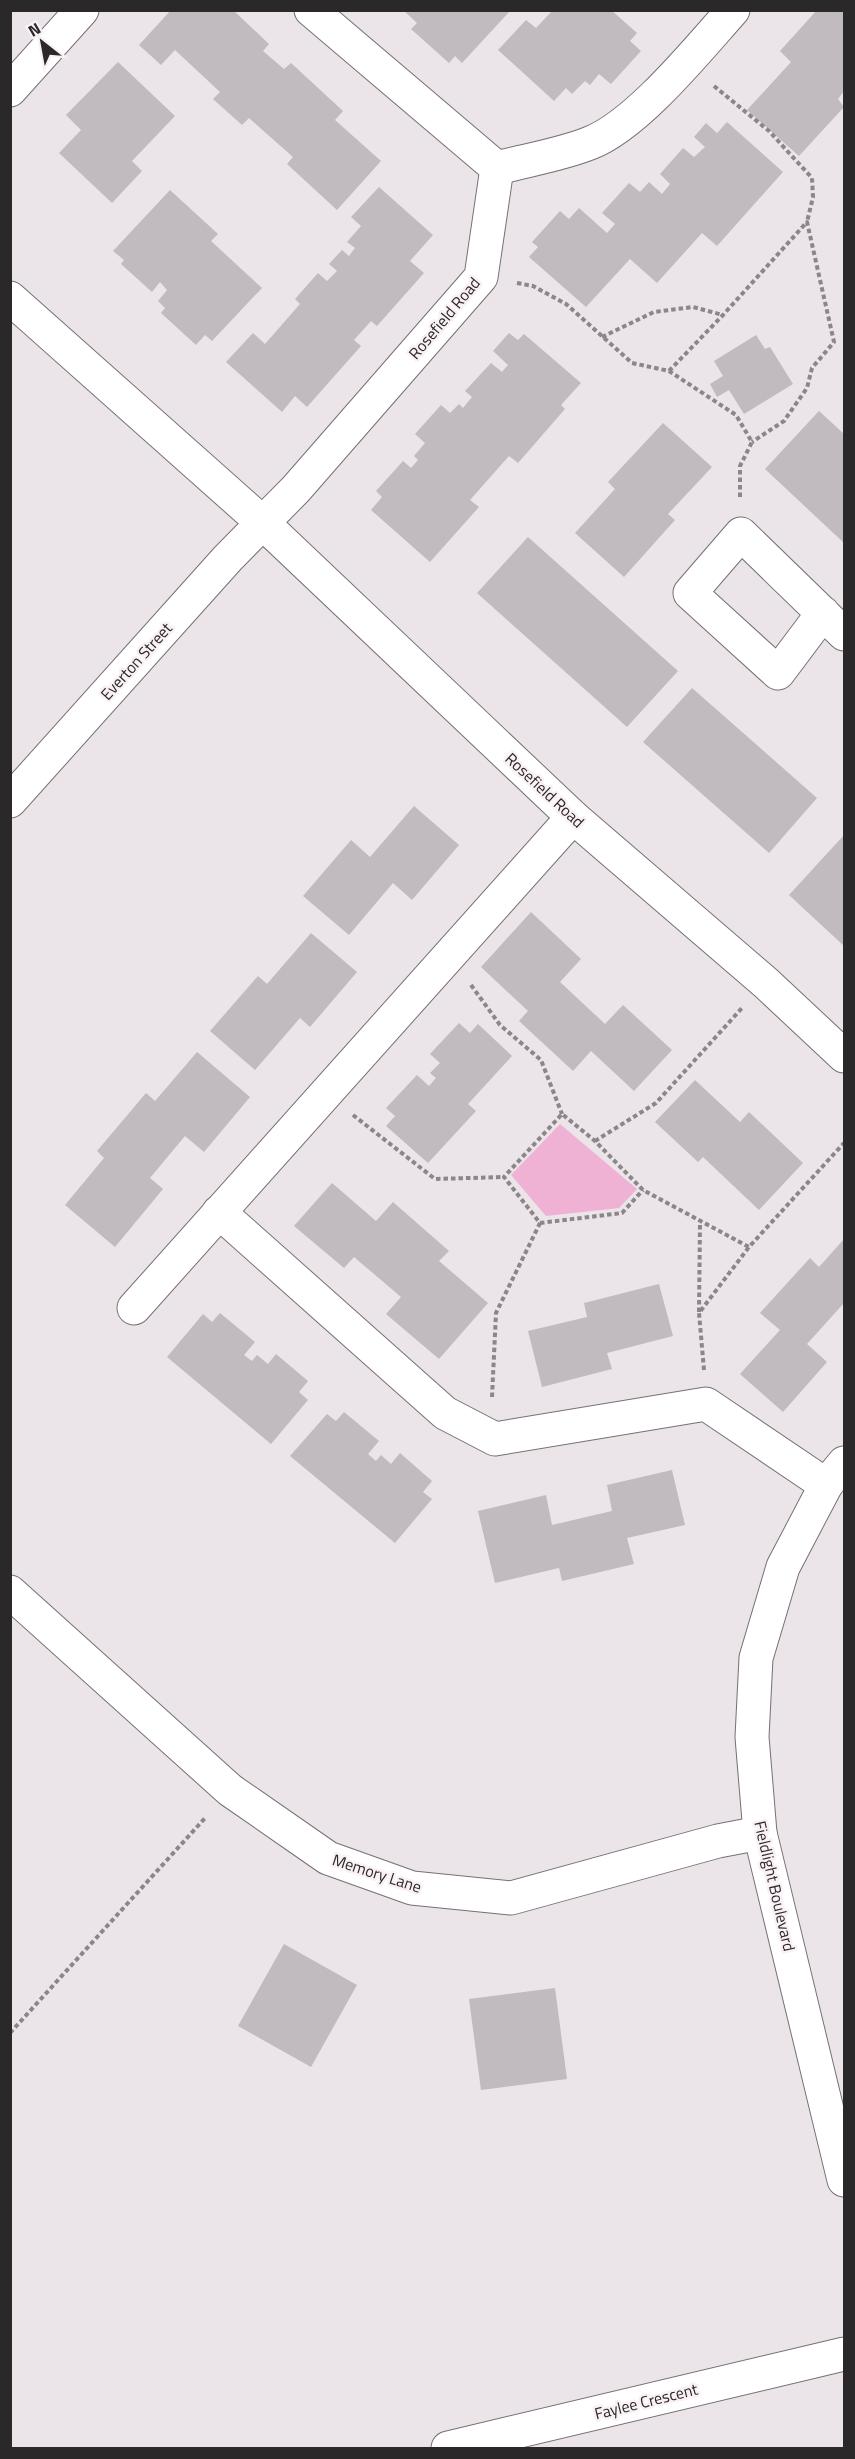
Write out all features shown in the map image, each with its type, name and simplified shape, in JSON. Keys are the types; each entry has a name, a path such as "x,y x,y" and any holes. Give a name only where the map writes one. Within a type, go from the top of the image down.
{"street":[{"path":"10,90 82,10"},
{"path":"311,10 497,168 590,143 625,123 686,63 733,10"},
{"name":"Rosefield Road","path":"264,524 481,277 497,168"},
{"name":"Rosefield Road","path":"10,298 264,524 573,817 842,1047"},
{"name":"Everton Street","path":"10,801 228,558 264,524"},
{"path":"741,534 834,624 778,673 690,593 741,534"},
{"path":"134,1308 573,817"},
{"path":"219,1212 445,1413 495,1439 706,1404 835,1474"},
{"name":"Fieldlight Boulevard","path":"835,1474 783,1567 756,1658 752,1737 760,1833 844,2180"},
{"name":"Memory Lane","path":"10,1592 230,1790 328,1858 412,1888 511,1898 718,1841 760,1833"},
{"name":"Faylee Crescent","path":"448,2448 844,2354"}],"path":[{"path":"686,63 769,131 812,178 813,197 807,222 834,342 812,369 807,388 784,421 752,442 740,466 741,534"},
{"path":"669,371 807,222"},
{"path":"481,277 533,286 566,304 632,363 669,371 736,415 752,442"},
{"path":"602,337 654,312 693,307 723,315"},
{"path":"449,956 500,1025 541,1060 562,1114 595,1141 642,1190 700,1223 749,1247"},
{"path":"595,1141 656,1103 766,983"},
{"path":"325,1094 435,1179 504,1176 562,1114"},
{"path":"699,1312 749,1247 844,1143"},
{"path":"504,1176 540,1223"},
{"path":"540,1223 622,1213 642,1190"},
{"path":"495,1439 492,1409 496,1313 540,1223"},
{"path":"700,1223 699,1312 706,1404"},
{"path":"10,2033 230,1790"}],"shaded area":[{"path":"560,1124 637,1189 619,1208 546,1216 511,1175"}],"building":[{"path":"171,10 233,10 269,44 263,51 284,69 291,63 343,111 335,120 381,161 337,210 287,164 293,157 249,118 242,125 213,99 220,92 175,50 161,65 139,45"},
{"path":"403,10 511,10 462,63 455,56 449,63 411,29 417,23"},
{"path":"553,10 611,10 637,33 630,41 641,51 611,84 599,74 590,85 585,81 572,94 566,88 554,101 498,50 526,20 536,28"},
{"path":"817,10 844,10 844,91 838,99 844,107 799,156 747,110 791,62 780,51"},
{"path":"118,62 175,116 132,161 142,171 112,203 59,153 81,130 66,115"},
{"path":"727,122 783,172 717,246 702,233 657,283 630,259 586,307 529,257 538,247 532,242 560,211 569,219 579,208 607,233 615,224 602,213 629,183 640,192 649,182 662,194 670,184 660,174 683,148 694,157 705,147 694,137 706,123 717,133"},
{"path":"379,187 433,235 410,261 424,273 377,326 371,321 354,340 361,346 307,407 295,396 282,412 226,362 253,333 265,344 300,304 295,299 318,273 327,281 337,271 329,264 342,250 349,256 355,248 347,242 361,226 351,217"},
{"path":"170,190 218,234 211,241 262,288 212,341 205,335 196,345 161,313 165,308 158,301 167,290 160,282 152,292 121,264 124,260 113,251"},
{"path":"509,333 518,340 524,334 581,383 561,405 565,409 518,463 509,456 470,500 479,507 430,562 371,510 382,497 376,491 403,461 411,468 418,460 414,456 425,443 415,434 441,405 450,413 459,404 463,408 472,397 465,391 491,363 502,372 508,365 493,351"},
{"path":"756,335 765,349 770,347 793,384 744,414 729,390 717,397 710,384 723,376 714,361"},
{"path":"819,411 844,434 844,543 765,469"},
{"path":"663,423 712,467 668,514 675,520 624,577 575,533 615,489 608,482"},
{"path":"528,537 678,671 627,727 477,593"},
{"path":"692,688 817,798 769,853 643,742"},
{"path":"414,806 459,845 412,900 393,883 349,935 303,896 351,840 370,857"},
{"path":"844,835 844,946 789,895"},
{"path":"531,912 581,959 560,982 605,1024 623,1005 672,1050 634,1091 591,1051 573,1071 519,1021 528,1011 481,967"},
{"path":"311,933 357,972 310,1027 300,1018 255,1070 210,1031 258,976 267,984"},
{"path":"459,1023 470,1033 478,1024 512,1056 468,1104 476,1111 428,1163 386,1126 395,1116 386,1108 417,1075 429,1086 436,1078 430,1073 440,1063 430,1054"},
{"path":"197,1052 250,1097 204,1152 185,1136 150,1178 163,1189 115,1247 65,1205 104,1158 97,1151 146,1093 155,1101"},
{"path":"695,1080 740,1122 749,1112 803,1163 759,1210 703,1157 698,1162 655,1122"},
{"path":"332,1183 376,1221 393,1202 449,1251 439,1261 488,1303 439,1359 386,1314 401,1297 354,1257 344,1268 294,1226"},
{"path":"844,1239 844,1303 807,1344 827,1362 783,1412 740,1374 780,1330 760,1313 810,1258 819,1267"},
{"path":"659,1284 673,1336 607,1353 612,1369 542,1387 528,1331 587,1317 584,1303"},
{"path":"220,1313 255,1342 244,1355 252,1361 257,1355 268,1364 276,1354 308,1381 299,1392 308,1400 271,1444 167,1357 203,1314 212,1322"},
{"path":"344,1412 379,1441 368,1454 376,1461 381,1455 391,1464 400,1453 432,1481 423,1492 432,1499 395,1543 290,1456 327,1414 336,1421"},
{"path":"672,1470 685,1525 627,1538 634,1564 562,1581 559,1568 495,1583 478,1511 546,1495 552,1525 612,1511 607,1485"},
{"path":"284,1944 357,1985 311,2067 238,2026"},
{"path":"555,1988 567,2079 481,2090 469,1999"}]}
